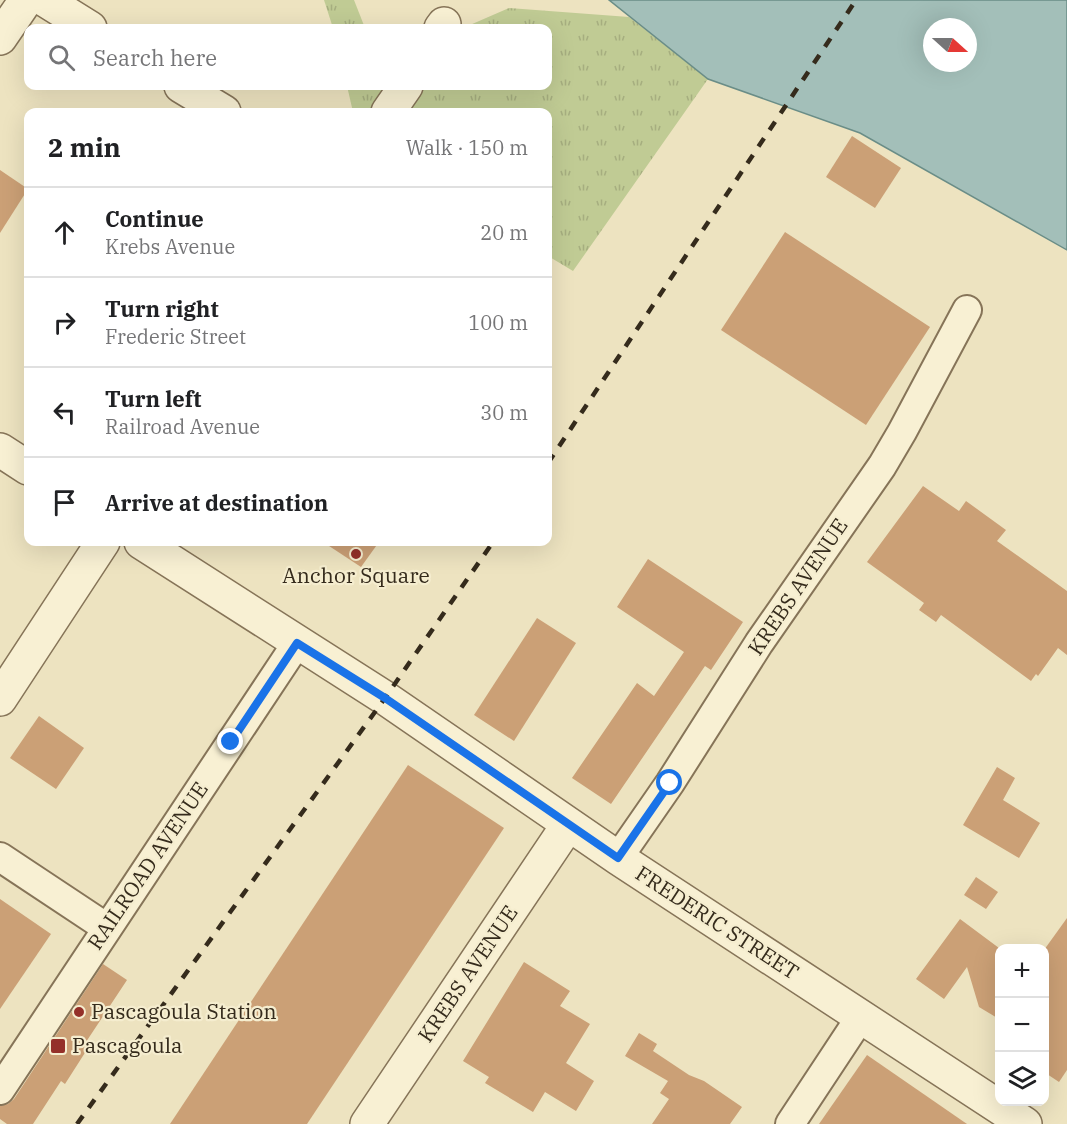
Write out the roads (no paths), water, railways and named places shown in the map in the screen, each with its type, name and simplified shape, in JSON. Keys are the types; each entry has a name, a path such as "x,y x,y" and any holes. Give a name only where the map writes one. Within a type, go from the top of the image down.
{"street":[{"path":"0,38 26,0"},
{"path":"45,0 84,24"},
{"path":"188,90 217,108"},
{"path":"391,108 403,90"},
{"name":"KREBS AVENUE","path":"618,858 670,783 759,643 882,466 967,310"},
{"path":"0,450 24,465"},
{"path":"0,699 100,546"},
{"name":"FREDERIC STREET","path":"147,546 385,698 568,825 1025,1124"},
{"name":"RAILROAD AVENUE","path":"0,1090 297,643"},
{"name":"KREBS AVENUE","path":"368,1124 568,825"},
{"path":"0,857 107,928"},
{"path":"790,1124 861,1018"}],"water":[{"path":"609,0 1067,0 1067,250 860,133 708,79"}],"railway":[{"path":"552,457 856,0"},
{"path":"77,1124 385,698 490,546"}],"place":[{"name":"Anchor Square","path":"356,554"},
{"name":"Pascagoula Station","path":"79,1012"},
{"name":"Pascagoula","path":"58,1046"}]}
